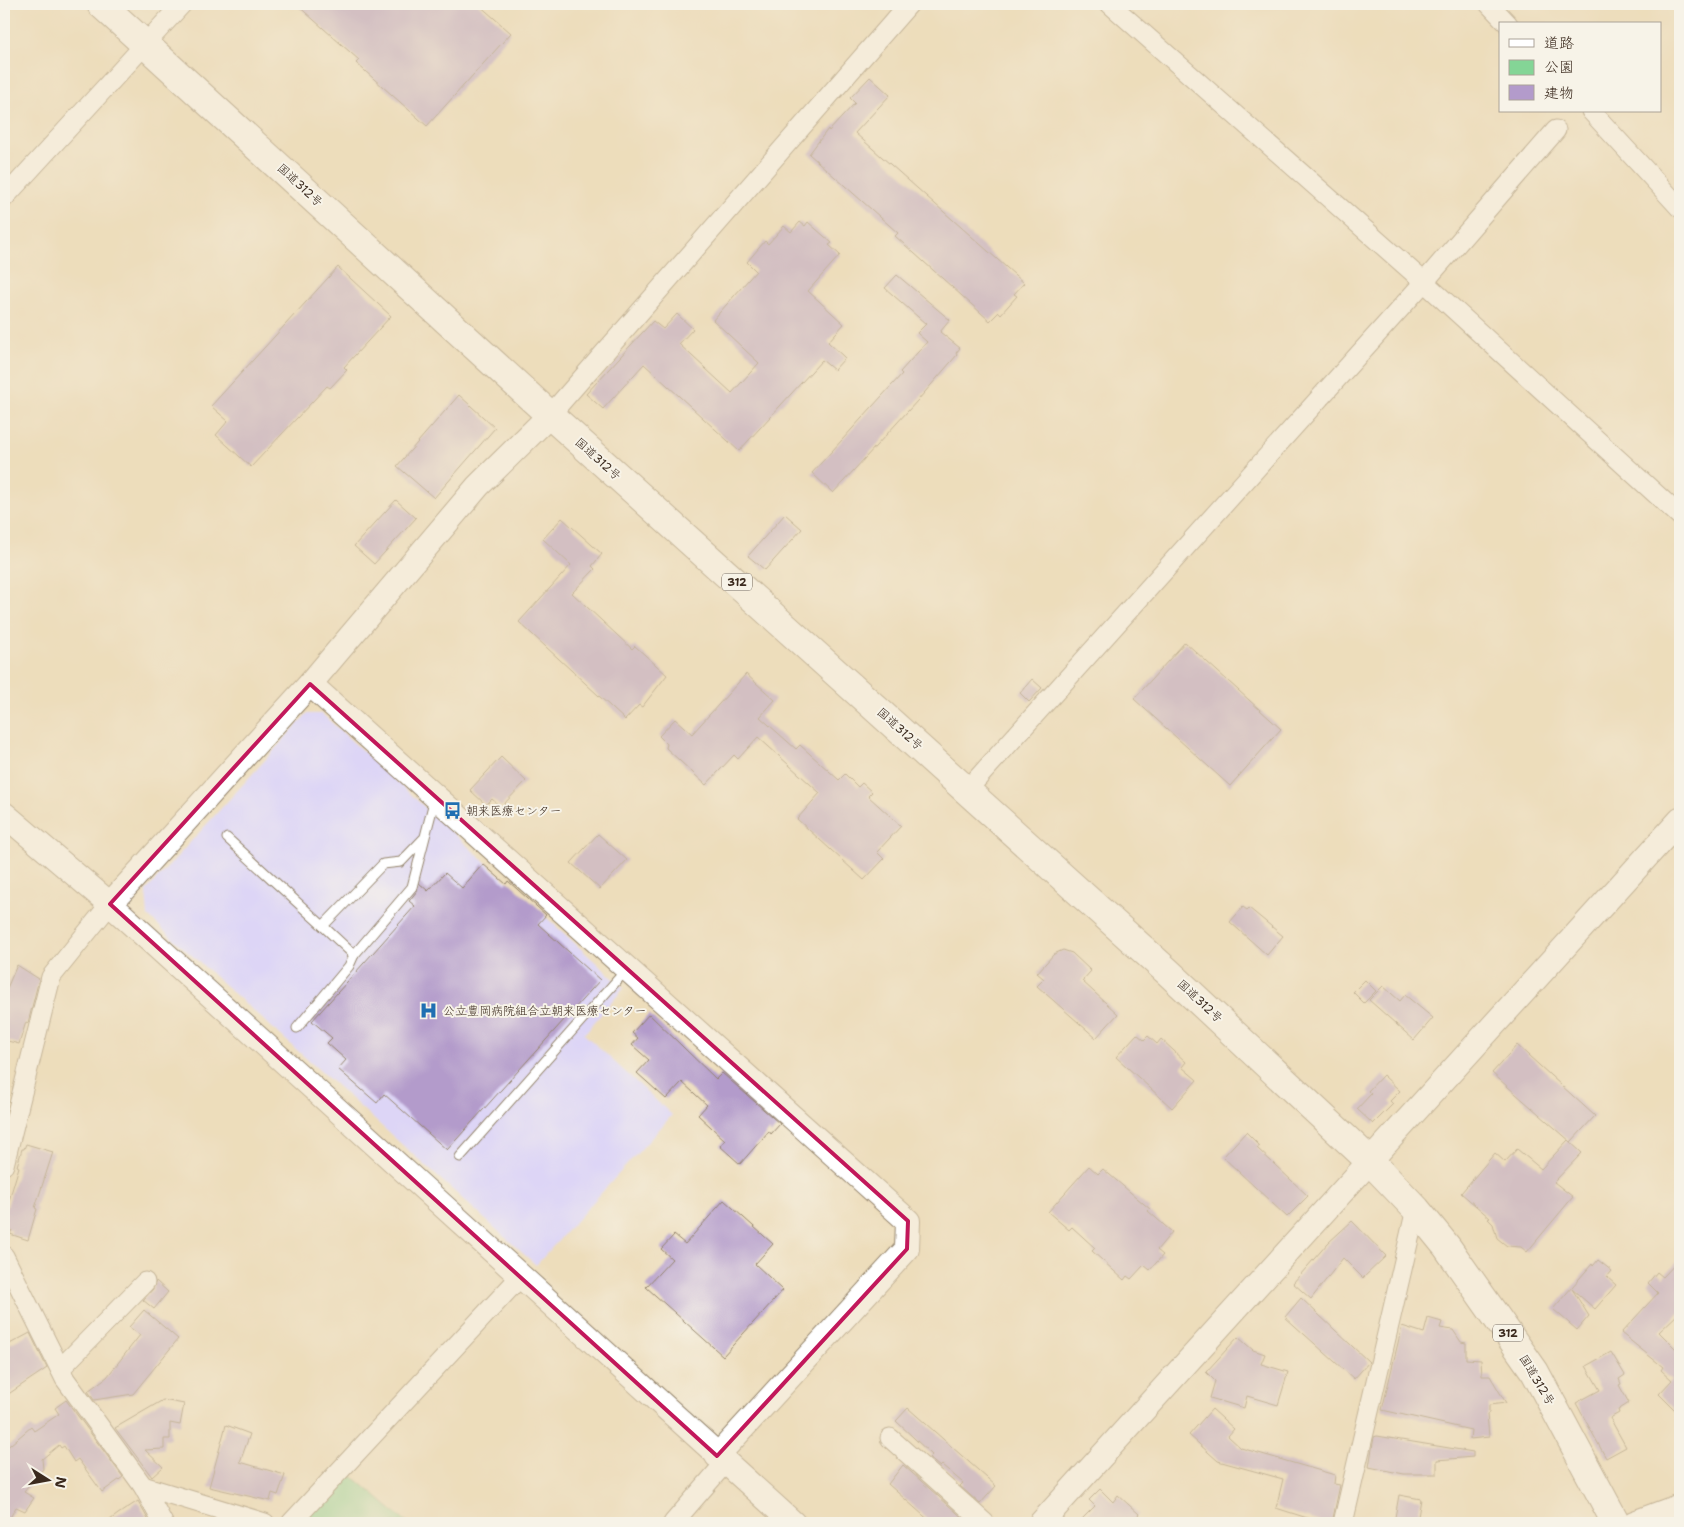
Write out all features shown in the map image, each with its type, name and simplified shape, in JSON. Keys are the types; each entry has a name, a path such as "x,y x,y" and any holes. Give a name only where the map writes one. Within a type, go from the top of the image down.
{"highway":[{"name":"国道312号","path":"101,4 550,415 968,789 1168,972 1371,1162 1416,1209 1447,1247 1535,1372 1616,1523"}],"street":[{"path":"4,198 182,4"},
{"path":"4,1165 51,977 110,904 310,684 478,486 550,415 909,4"},
{"path":"1110,4 1424,282 1680,516"},
{"path":"1489,4 1506,22"},
{"path":"1591,112 1680,208"},
{"path":"968,789 1424,282 1556,130"},
{"path":"310,684 908,1221 907,1249 721,1459 673,1523"},
{"path":"4,814 110,904 793,1523"},
{"path":"1041,1523 1680,820"},
{"path":"1343,1523 1416,1209"},
{"path":"4,1256 60,1369 143,1486 162,1523"},
{"path":"291,1523 520,1277"},
{"path":"60,1369 145,1282"},
{"path":"890,1438 984,1523"},
{"path":"143,1486 265,1523"},
{"path":"1634,1523 1680,1506"}],"lane":[{"path":"297,1028 349,966 354,955 412,887 436,796"},
{"path":"323,926 383,864 401,862 425,837"},
{"path":"227,838 354,955"},
{"path":"460,1157 627,969"}],"highlighted area":[{"path":"310,684 908,1221 907,1249 717,1456 110,904"}],"shaded area":[{"name":"公立豊岡病院組合立朝来医療センター","path":"307,714 322,714 624,988 584,1034 672,1115 536,1265 148,916 146,891"}],"green space":[{"path":"344,1469 407,1523 291,1523"}],"building":[{"path":"296,4 478,4 511,33 427,126 356,63 359,60"},
{"path":"870,77 890,95 855,133 1024,283 1014,294 1017,296 1001,314 999,312 990,321 895,236 898,233 809,154 828,129 829,131 855,103 850,98"},
{"path":"800,222 805,226 808,222 832,243 829,245 840,255 808,291 844,324 828,342 845,358 834,370 822,360 739,451 644,364 603,409 586,394 653,321 663,329 677,314 693,329 679,344 732,393 759,363 713,320 756,271 747,262 765,241 768,244 784,226 791,232"},
{"path":"338,267 391,316 344,367 347,370 330,388 327,386 251,467 216,435 228,421 211,406"},
{"path":"897,275 950,320 940,332 960,348 956,353 957,355 918,400 833,493 812,473 902,374 900,372 927,342 917,333 926,324 885,288"},
{"path":"459,395 495,428 434,498 397,466"},
{"path":"396,500 416,518 374,564 354,546"},
{"path":"785,514 802,529 765,570 748,556"},
{"path":"562,518 602,554 592,566 595,569 572,593 632,649 635,646 667,675 642,707 639,705 625,720 519,622 571,565 543,539"},
{"path":"1185,642 1281,729 1230,786 1134,699"},
{"path":"746,674 775,700 760,717 796,749 800,745 839,780 845,774 858,787 862,783 872,792 868,796 901,826 877,852 884,859 864,880 797,819 820,793 758,737 738,759 734,755 706,785 666,748 667,744 659,736 675,719 692,734"},
{"path":"1032,679 1042,688 1029,702 1020,693"},
{"path":"501,757 526,781 501,807 492,799 486,805 470,790"},
{"path":"598,834 627,860 600,889 571,863"},
{"path":"483,864 506,884 508,881 546,915 538,924 600,980 447,1150 384,1094 377,1103 338,1069 346,1060 327,1043 332,1038 312,1021 415,906 409,901 417,891 419,883 428,891 445,873 462,888"},
{"path":"1243,907 1247,910 1249,908 1283,936 1267,955 1230,922"},
{"path":"1063,950 1072,953 1091,971 1082,981 1118,1014 1096,1038 1037,986 1044,979 1037,973 1054,954"},
{"path":"17,965 39,979 28,1023 26,1022 19,1044 4,1040 4,995"},
{"path":"1365,980 1376,991 1364,1003 1353,992"},
{"path":"1383,986 1400,1001 1405,995 1433,1018 1414,1040 1369,1000"},
{"path":"649,1014 716,1079 722,1073 780,1124 771,1134 769,1131 740,1164 720,1146 725,1140 698,1115 707,1105 682,1082 666,1099 637,1073 649,1060 632,1045 638,1038 632,1033"},
{"path":"1137,1034 1144,1040 1148,1036 1157,1044 1161,1039 1186,1062 1182,1067 1197,1080 1172,1108 1116,1057"},
{"path":"1517,1045 1595,1116 1571,1142 1492,1073"},
{"path":"1383,1075 1400,1091 1390,1101 1393,1104 1373,1124 1357,1109 1371,1094 1368,1091"},
{"path":"1246,1132 1260,1146 1257,1148 1308,1196 1287,1217 1223,1157"},
{"path":"1568,1140 1582,1153 1554,1182 1573,1197 1527,1252 1521,1247 1507,1246 1497,1238 1493,1224 1488,1219 1490,1218 1461,1193 1495,1153 1505,1162 1517,1149 1541,1169"},
{"path":"26,1144 53,1152 35,1208 37,1209 28,1240 10,1234 12,1230 4,1227 4,1217 19,1167 17,1166 22,1149 24,1149"},
{"path":"1089,1166 1098,1174 1103,1169 1150,1209 1148,1211 1172,1232 1157,1250 1163,1255 1150,1270 1144,1265 1131,1279 1127,1276 1124,1280 1092,1251 1095,1248 1072,1227 1069,1230 1048,1212"},
{"path":"724,1200 773,1244 755,1264 783,1290 723,1356 646,1287 672,1259 661,1249 674,1235 685,1244"},
{"path":"1352,1221 1386,1256 1363,1278 1343,1258 1311,1299 1293,1283 1328,1243"},
{"path":"1680,1259 1680,1312 1659,1332 1680,1353 1680,1415 1659,1394 1672,1380 1661,1370 1663,1367 1621,1333 1658,1293 1648,1283 1657,1272 1663,1277"},
{"path":"1598,1260 1612,1271 1607,1277 1616,1285 1595,1309 1572,1289 1589,1316 1577,1330 1553,1309 1592,1264 1593,1266"},
{"path":"156,1281 168,1292 154,1309 143,1300 153,1289"},
{"path":"1301,1298 1369,1362 1354,1379 1285,1317"},
{"path":"144,1310 178,1339 133,1394 94,1400 88,1391 107,1377 140,1335 129,1327"},
{"path":"1428,1318 1442,1322 1440,1328 1453,1330 1461,1342 1466,1343 1466,1359 1481,1360 1482,1376 1490,1376 1506,1403 1489,1405 1489,1413 1487,1414 1489,1437 1470,1439 1471,1430 1382,1410 1402,1326 1424,1333"},
{"path":"30,1333 47,1368 4,1397 4,1347"},
{"path":"1238,1337 1253,1350 1265,1354 1261,1364 1288,1372 1278,1405 1247,1396 1244,1408 1210,1398 1215,1381 1206,1372"},
{"path":"1611,1352 1625,1375 1619,1379 1621,1384 1619,1385 1629,1403 1618,1410 1619,1413 1610,1418 1626,1447 1606,1458 1576,1403 1600,1390 1586,1366"},
{"path":"66,1400 123,1477 102,1492 78,1459 74,1462 64,1446 61,1448 59,1445 42,1459 43,1469 24,1492 34,1498 25,1511 16,1507 7,1523 4,1523 4,1450 31,1427 34,1431 59,1414 55,1408"},
{"path":"163,1400 184,1404 180,1425 170,1423 170,1439 164,1439 164,1449 145,1450 163,1467 152,1477 115,1428"},
{"path":"908,1408 996,1486 980,1504 960,1486 963,1483 942,1465 940,1467 929,1458 932,1455 896,1421"},
{"path":"1212,1409 1234,1429 1228,1436 1241,1448 1335,1475 1334,1484 1340,1485 1332,1523 1323,1523 1276,1508 1283,1479 1218,1461 1189,1435"},
{"path":"226,1425 250,1434 240,1462 285,1475 278,1495 272,1493 270,1501 209,1487"},
{"path":"1374,1437 1473,1452 1473,1457 1437,1460 1437,1474 1404,1474 1369,1467"},
{"path":"903,1465 965,1520 963,1523 932,1523 888,1484"},
{"path":"1100,1489 1113,1502 1118,1495 1139,1514 1131,1523 1078,1523 1095,1506 1089,1500"},
{"path":"1399,1495 1421,1499 1417,1523 1394,1523"},
{"path":"138,1501 150,1523 106,1523 118,1514"}],"place":[{"name":"朝来医療センター","path":"452,811"},
{"name":"公立豊岡病院組合立朝来医療センター","path":"429,1011"}]}
